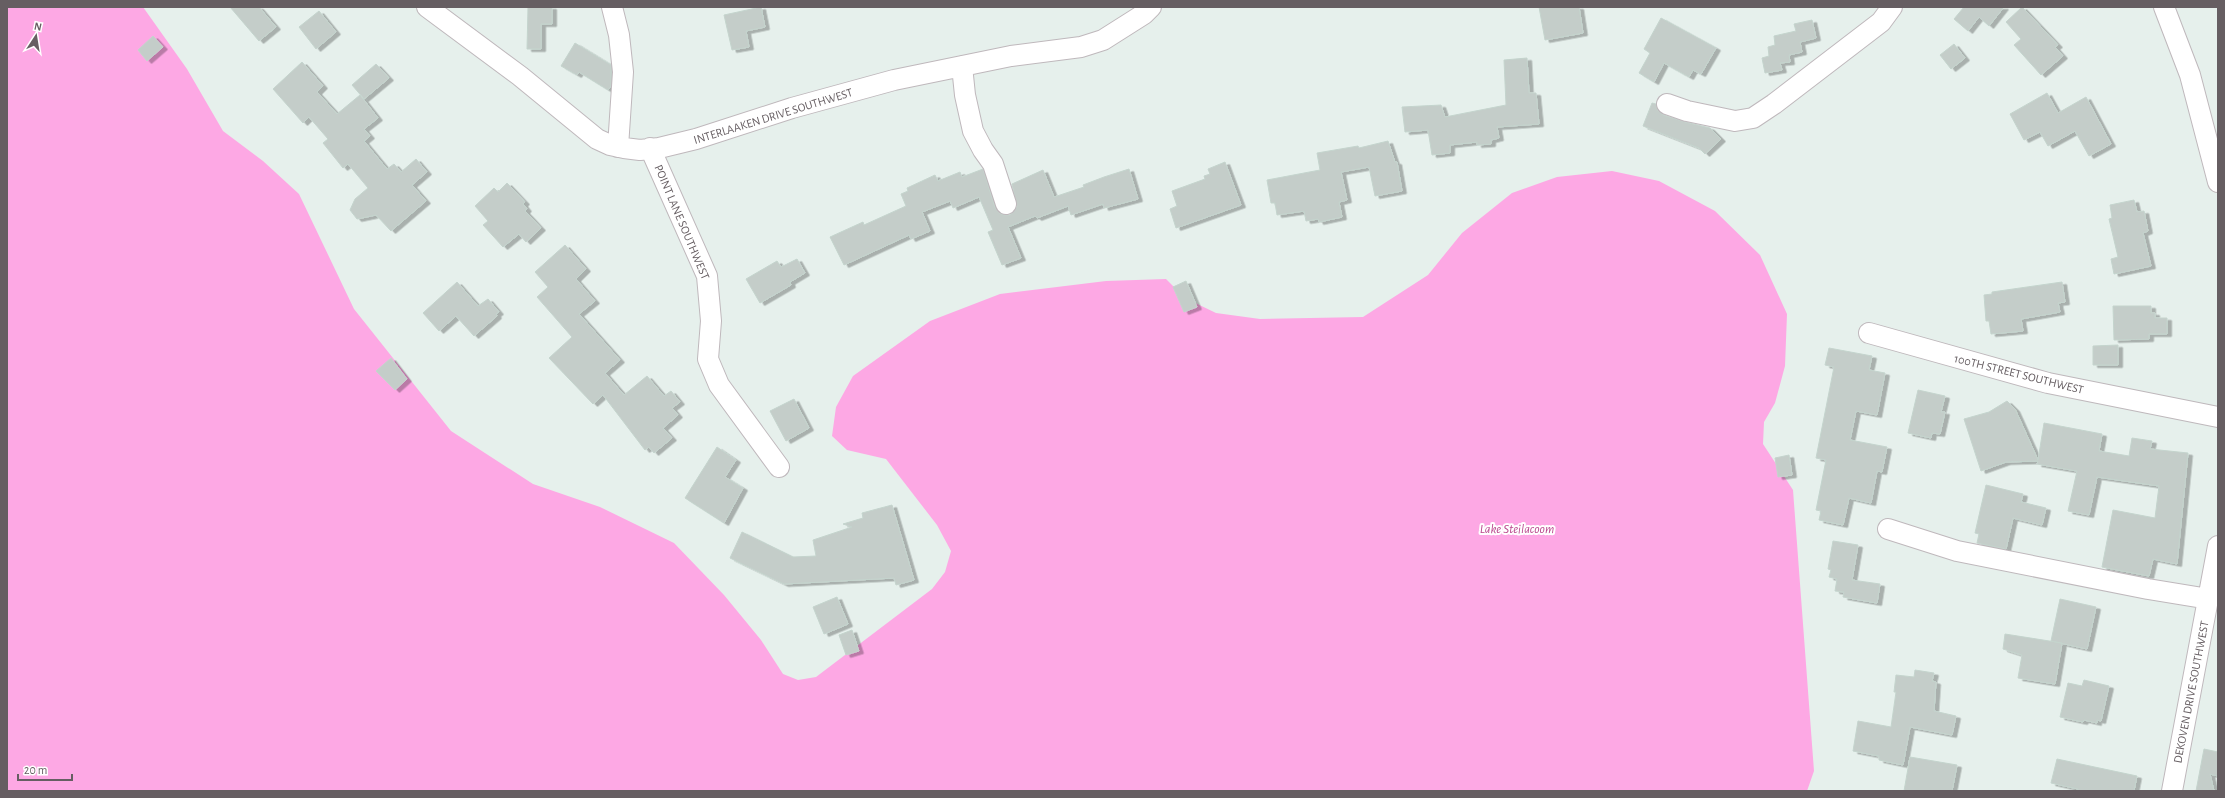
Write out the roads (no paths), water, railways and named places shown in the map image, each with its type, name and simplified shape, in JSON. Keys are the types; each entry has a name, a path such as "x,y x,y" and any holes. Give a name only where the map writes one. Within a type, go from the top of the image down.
{"street":[{"name":"INTERLAAKEN DRIVE SOUTHWEST","path":"427,7 520,76 580,127 597,139 618,147 640,150 696,139 792,108 894,80 1011,56 1081,47 1102,40 1144,14 1152,7"},
{"path":"612,7 619,35 623,72 618,147"},
{"path":"1667,104 1688,111 1735,121 1752,118 1774,104 1881,22 1892,7"},
{"path":"2164,7 2190,75 2209,141 2218,182"},
{"path":"962,66 965,95 973,131 983,150 993,164 1006,204"},
{"path":"2209,141 2218,119"},
{"name":"POINT LANE SOUTHWEST","path":"650,148 707,276 711,321 708,359 719,385 779,467"},
{"name":"100TH STREET SOUTHWEST","path":"1869,333 2048,384 2218,417"},
{"path":"1888,529 1957,551 2148,589 2209,599"},
{"name":"DEKOVEN DRIVE SOUTHWEST","path":"2172,791 2218,546"}],"water":[{"name":"Lake Steilacoom","path":"7,7 143,7 187,69 223,131 263,161 299,194 354,309 451,431 533,484 600,507 674,543 724,595 761,640 783,674 798,680 816,677 932,589 945,572 951,551 937,525 886,459 847,450 832,436 836,407 853,376 930,321 1000,294 1106,281 1166,279 1185,298 1216,313 1260,319 1363,317 1428,275 1462,233 1512,193 1557,177 1612,171 1659,181 1715,211 1760,255 1787,314 1785,366 1775,403 1764,422 1763,444 1793,490 1814,771 1807,791 7,791"}]}
